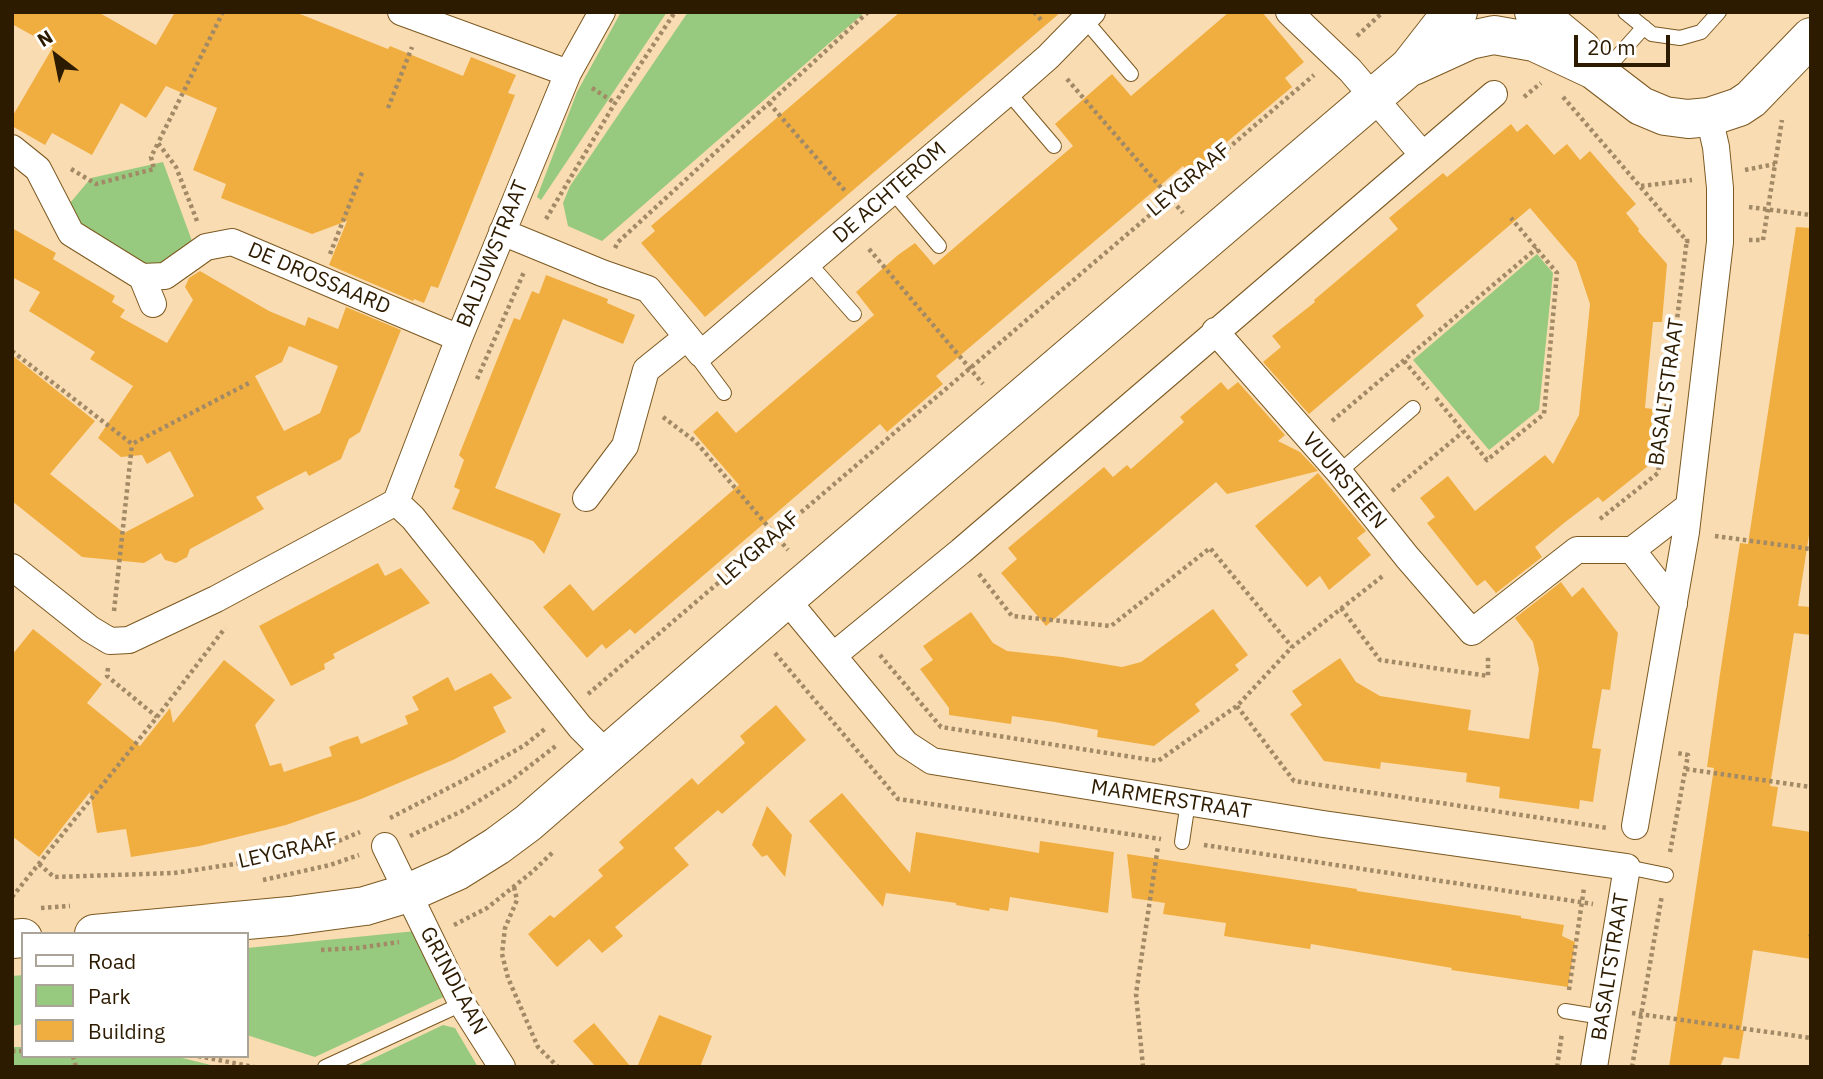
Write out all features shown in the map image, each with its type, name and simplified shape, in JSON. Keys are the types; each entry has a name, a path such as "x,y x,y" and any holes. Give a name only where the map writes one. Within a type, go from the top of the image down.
{"street":[{"name":"BALJUWSTRAAT","path":"396,502 459,338 568,73 602,12"},
{"path":"1289,12 1385,110 1423,155"},
{"path":"84,920 290,916 365,906 408,893 457,871 498,846 786,599 1385,110 1409,68 1441,26 1458,12"},
{"path":"1534,12 1583,51 1597,72"},
{"path":"412,15 568,73"},
{"name":"DE ACHTEROM","path":"586,498 625,446 646,370 694,346 809,263 1048,57 1089,16"},
{"path":"1409,68 1471,40 1494,35 1534,42 1597,72 1641,106 1665,116 1688,119 1709,117 1739,107 1751,99 1811,37"},
{"path":"834,655 961,551 1494,94"},
{"name":"BASALTSTRAAT","path":"1627,828 1674,604 1687,519 1720,242 1716,147 1709,117"},
{"path":"12,148 38,169 71,233 142,277 165,276 206,247"},
{"path":"502,232 648,289 694,346"},
{"name":"DE DROSSAARD","path":"206,247 232,242 459,338"},
{"path":"142,277 153,303"},
{"name":"VUURSTEEN","path":"1215,331 1339,472 1407,557 1480,626"},
{"path":"12,567 90,629 110,641 129,640 216,599 396,502 413,518 574,719 607,754"},
{"path":"1480,626 1577,550 1632,550 1687,519"},
{"path":"1632,550 1674,604"},
{"name":"MARMERSTRAAT","path":"786,599 906,744 932,761 1323,824 1627,867"},
{"name":"GRINDLAAN","path":"375,838 408,893 462,1004 502,1067"},
{"name":"BASALTSTRAAT","path":"1594,1067 1627,867"},
{"path":"12,939 30,923"}],"lane":[{"path":"1625,12 1652,34 1680,38 1701,32 1719,12"},
{"path":"1089,16 1131,74"},
{"path":"1597,72 1644,27"},
{"path":"1008,92 1054,146"},
{"path":"892,191 939,246"},
{"path":"809,263 854,314"},
{"path":"694,346 701,362 724,393"},
{"path":"1339,472 1413,408"},
{"path":"1182,842 1188,802"},
{"path":"1627,867 1666,875"},
{"path":"324,1067 462,1004"},
{"path":"1565,1011 1603,1013"}],"path":[{"path":"38,169 55,159 96,184 154,169 151,157 223,12"},
{"path":"602,273 618,242 868,12"},
{"name":"LEYGRAAF","path":"388,819 574,719 775,534 1168,196 1335,57 1383,12"},
{"path":"388,108 412,15"},
{"path":"1048,57 1183,213 1192,206"},
{"path":"1558,92 1687,241 1763,240 1783,114"},
{"path":"769,103 983,384"},
{"path":"158,143 176,167 206,247"},
{"path":"320,279 363,170"},
{"path":"1686,180 1688,192"},
{"path":"1720,205 1768,208 1811,215"},
{"path":"1404,360 1487,460 1544,414 1557,273 1511,218"},
{"name":"BASALTSTRAAT","path":"1577,550 1585,532 1658,473 1689,228"},
{"path":"1310,440 1537,248"},
{"path":"12,351 132,444"},
{"path":"972,393 993,375"},
{"path":"132,444 251,382"},
{"path":"638,397 696,442 789,551 781,558"},
{"path":"1370,509 1464,432"},
{"path":"132,444 107,677 157,717"},
{"path":"1687,519 1811,549"},
{"path":"961,551 1012,616 1111,626 1210,548 1292,647"},
{"name":"MARMERSTRAAT","path":"862,633 941,727 1158,761 1237,706 1292,647 1407,557"},
{"path":"1341,608 1380,660 1488,676 1480,626"},
{"path":"12,897 233,618"},
{"path":"1237,706 1294,782 1593,826 1627,828"},
{"path":"258,881 330,865 375,838 464,810 509,782 574,719"},
{"path":"1686,769 1811,787"},
{"path":"1557,1067 1593,826"},
{"name":"LEYGRAAF","path":"39,864 54,877 174,873 262,860 375,838"},
{"path":"1143,1067 1136,994 1159,838"},
{"path":"514,887 517,900 505,928 502,954 508,978 538,1047 558,1067"},
{"path":"30,923 84,920"},
{"path":"1603,1013 1811,1038"},
{"path":"208,1058 254,1067"}],"green space":[{"path":"621,12 667,12 541,200 537,197 577,92"},
{"path":"688,12 865,12 602,241 568,226 563,203 570,186"},
{"path":"163,162 192,241 164,264 145,267 81,225 70,203 91,178"},
{"path":"1537,254 1553,273 1539,410 1489,450 1413,360"},
{"path":"416,931 450,994 315,1057 248,1035 248,948"},
{"path":"21,975 21,1024 12,1026 12,976"},
{"path":"443,1025 455,1028 478,1067 355,1067"},
{"path":"12,1047 21,1047 21,1058 182,1058 219,1067 12,1067"}],"building":[{"path":"12,12 98,12 156,45 175,12 295,12 463,76 471,57 516,75 508,93 515,95 438,288 431,286 424,303 414,299 413,301 329,265 347,221 312,234 221,198 226,184 193,170 217,108 166,86 146,118 121,103 92,155 52,133 45,145 12,126 12,117 53,47 12,24"},
{"path":"900,12 1061,12 705,317 641,243 655,231 651,226"},
{"path":"1229,12 1262,12 1304,62 1285,78 1292,87 1189,174 1183,166 936,376 943,384 887,432 880,424 635,634 630,629 606,649 602,644 587,658 543,607 570,584 593,611 739,485 693,432 717,411 736,433 874,315 856,292 898,255 915,243 934,265 1073,146 1055,124 1112,74 1131,96"},
{"path":"1511,124 1517,132 1527,124 1554,155 1567,144 1580,160 1590,151 1636,204 1626,213 1667,264 1662,322 1653,322 1649,364 1645,408 1653,409 1648,466 1603,502 1598,497 1535,547 1542,557 1496,593 1485,580 1477,586 1427,523 1435,517 1420,498 1448,476 1475,511 1545,455 1553,464 1579,415 1590,304 1576,262 1530,208 1416,305 1424,316 1309,414 1263,362 1281,347 1272,336 1398,229 1389,218 1443,173 1447,177"},
{"path":"1796,227 1811,228 1811,522 1798,606 1811,607 1811,635 1794,633 1770,786 1778,787 1772,826 1811,832 1811,959 1753,950 1739,1059 1724,1057 1720,1067 1669,1067 1714,768 1707,767 1720,674 1740,543 1748,544"},
{"path":"12,228 56,253 53,259 115,296 112,302 125,310 120,317 167,343 193,300 185,287 189,278 200,271 269,311 305,326 308,317 338,329 346,307 401,330 360,432 349,439 341,459 309,476 306,471 256,497 264,509 190,549 187,557 176,563 165,560 161,553 144,563 82,557 12,501 12,355 95,421 50,474 124,533 194,496 170,451 147,464 142,455 121,457 98,438 133,386 90,359 95,352 29,311 40,292 12,277","holes":["289,346 338,366 320,413 284,431 255,376 282,362"]},
{"path":"546,275 608,299 607,303 635,315 623,344 563,319 495,488 561,514 544,554 533,541 452,509 460,490 454,487 464,460 459,455 505,340 514,318 520,320 532,291 539,294"},
{"path":"1221,382 1228,390 1238,382 1285,435 1278,441 1300,452 1318,471 1227,494 1216,482 1046,626 1001,573 1017,559 1008,548 1104,467 1113,477 1127,465 1131,469 1184,422 1180,417"},
{"path":"1318,473 1366,531 1357,538 1371,555 1329,590 1320,576 1307,587 1255,526"},
{"path":"378,563 385,576 401,568 430,603 333,654 335,658 324,664 325,669 291,686 259,626"},
{"path":"1561,582 1572,597 1583,587 1618,633 1610,690 1602,689 1592,748 1601,749 1593,802 1580,800 1579,809 1499,798 1500,787 1466,782 1467,773 1381,762 1380,769 1324,761 1290,714 1302,705 1292,691 1340,658 1356,682 1380,696 1471,710 1468,730 1529,739 1539,669 1533,642 1515,618"},
{"path":"1213,609 1248,655 1235,665 1239,670 1195,704 1200,711 1154,746 1097,737 1098,730 1055,722 1012,716 1011,724 949,715 949,708 920,669 933,660 923,646 971,612 993,643 1007,651 1122,667 1141,662"},
{"path":"33,629 102,684 87,703 140,746 170,708 173,723 224,660 275,700 255,725 270,766 281,763 284,772 332,756 329,747 343,741 358,736 361,744 408,724 405,716 419,710 412,697 448,677 455,691 491,673 512,698 493,707 506,732 453,760 361,799 286,825 200,846 131,857 126,829 97,833 90,792 39,857 12,836 12,655"},
{"path":"776,705 806,740 722,814 718,810 674,848 689,865 615,927 623,936 602,953 589,939 557,967 528,934 550,915 554,918 603,876 598,870 624,848 619,842 692,778 698,785 745,743 740,736"},
{"path":"842,793 910,873 916,832 1039,853 1040,841 1114,852 1108,913 1010,897 1008,911 990,908 989,911 956,903 886,893 883,907 809,821"},
{"path":"767,806 792,835 785,877 767,855 762,857 752,845"},
{"path":"1127,854 1357,889 1564,925 1562,936 1575,942 1568,987 1451,970 1452,968 1311,944 1310,949 1224,936 1226,923 1163,914 1165,903 1132,898"},
{"path":"659,1015 712,1036 700,1067 637,1067"},
{"path":"594,1023 631,1067 596,1067 573,1041"}]}
